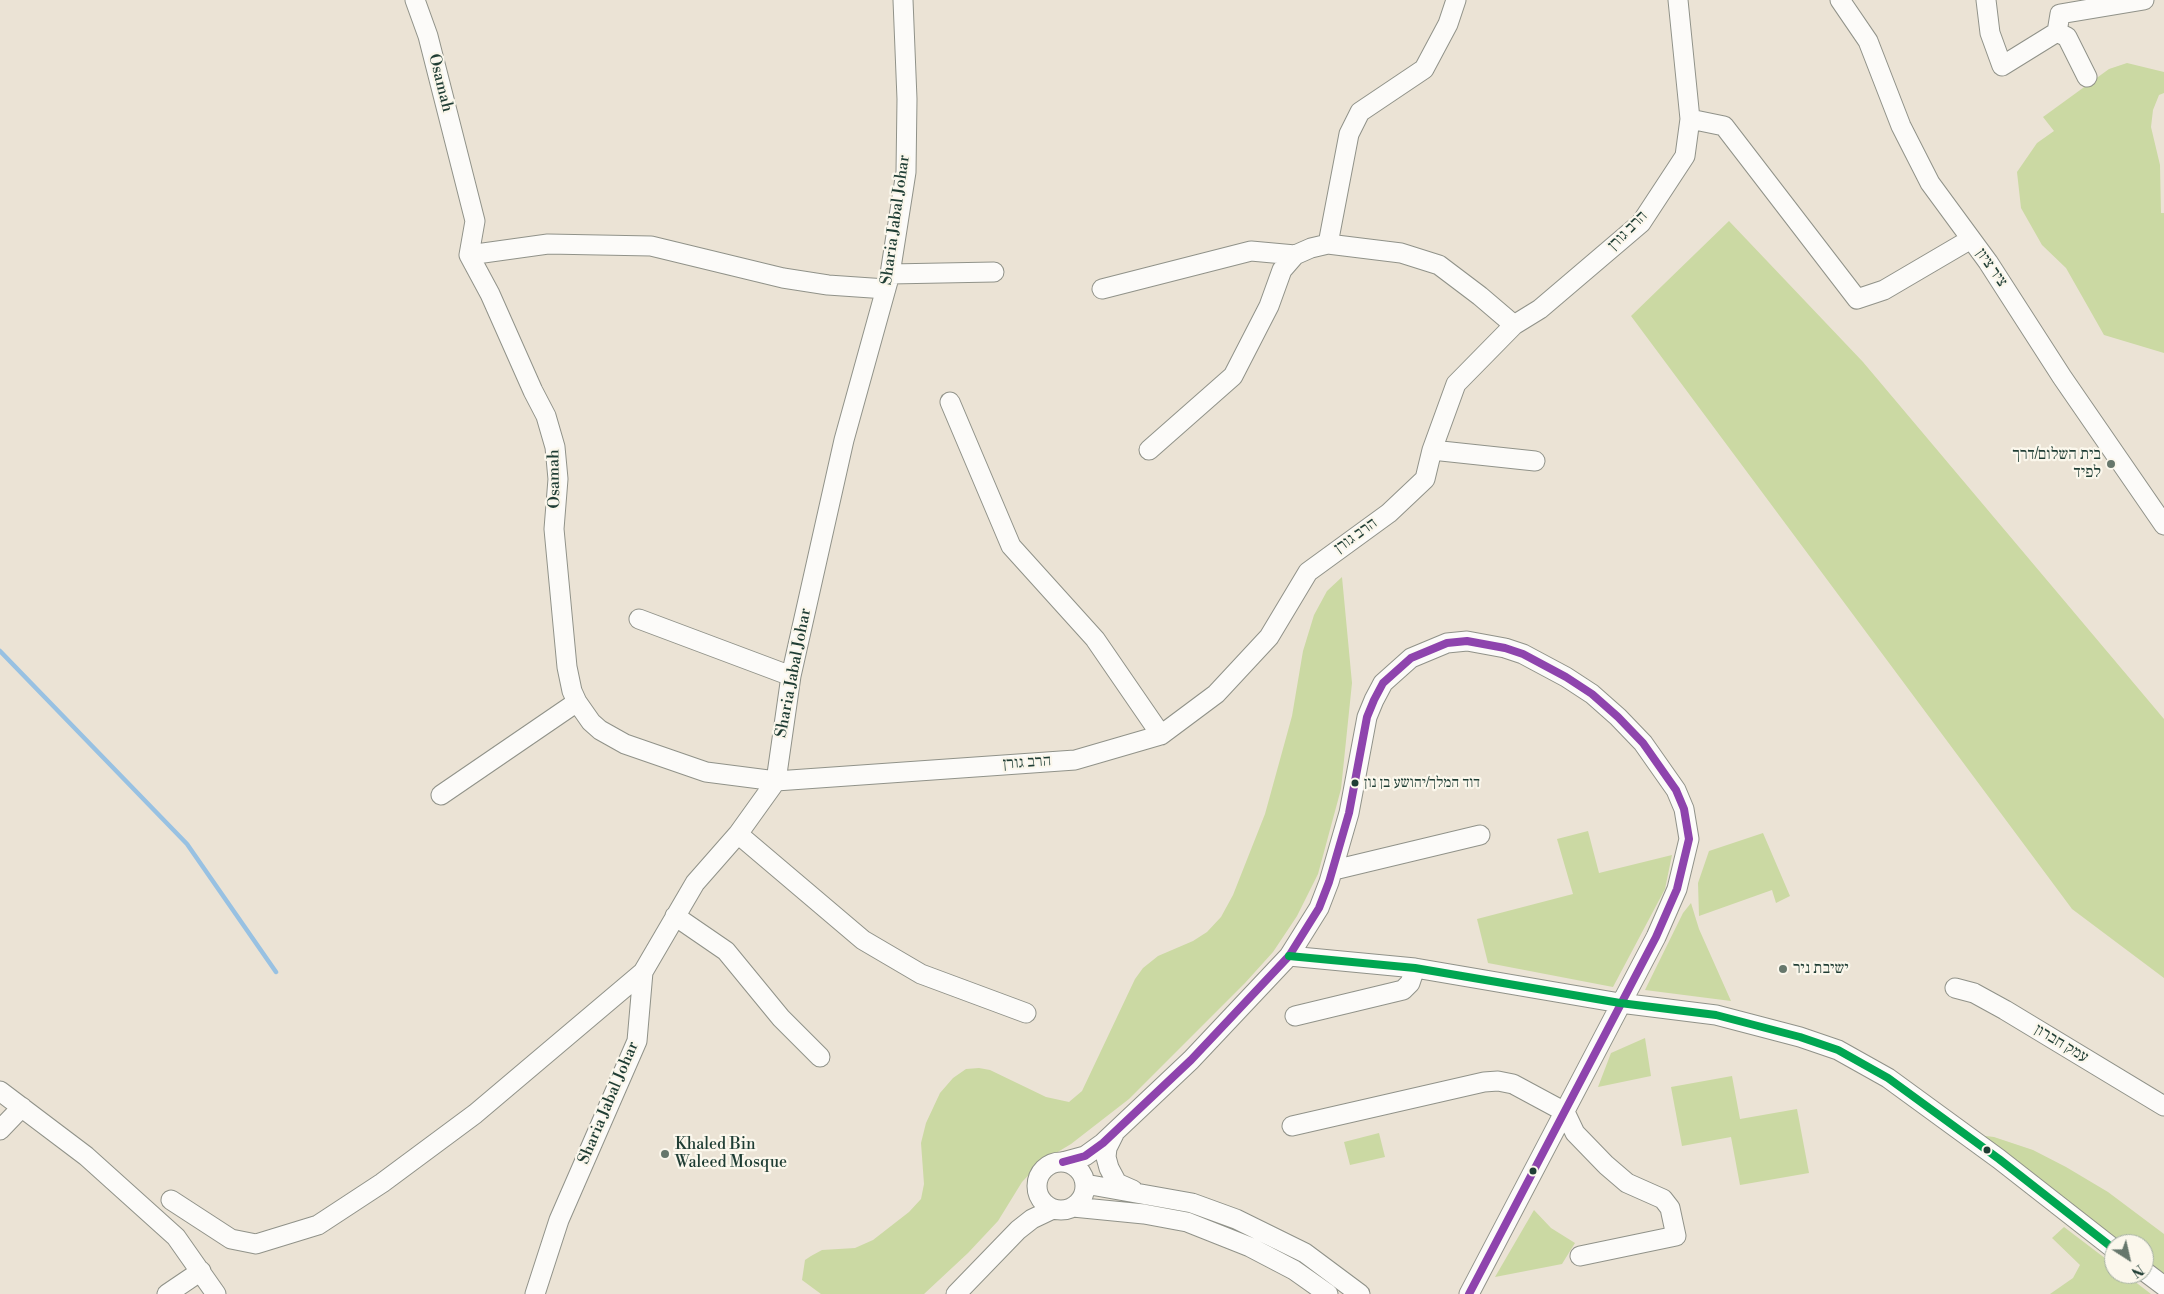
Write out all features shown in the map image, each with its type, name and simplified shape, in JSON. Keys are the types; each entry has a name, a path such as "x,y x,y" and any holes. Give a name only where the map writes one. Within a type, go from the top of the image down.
{"street":[{"name":"Osamah","path":"416,0 428,36 475,221 469,255 490,294 552,432 558,463 555,538 567,667 570,685 577,702 591,722 600,730 625,744 706,772 776,781"},
{"name":"Sharia Jabal Johar","path":"535,1294 559,1220 637,1041 643,972 695,883 738,834 776,781 791,676 844,440 888,282 906,172 907,99 903,0"},
{"path":"1328,244 1349,134 1360,112 1424,69 1448,24 1456,0"},
{"name":"הרב גורן","path":"776,781 1075,760 1161,735 1216,694 1269,637 1308,572 1389,513 1425,479 1432,450 1456,384 1514,325 1540,309 1641,223 1685,156 1690,120 1678,0"},
{"name":"ציר ציון","path":"1840,0 1868,41 1901,126 1924,175 1971,240 2164,525"},
{"path":"1986,0 1990,33 2002,66 2057,32 2060,14 2144,0"},
{"path":"2057,32 2067,37 2087,77"},
{"path":"1690,120 1724,126 1857,299 1884,290 1971,240"},
{"path":"469,255 548,244 651,246 783,278 828,285 888,282 994,272"},
{"path":"1148,450 1233,376 1269,306 1282,270 1295,255 1311,248 1328,244 1401,253 1439,265 1514,325"},
{"path":"1102,288 1251,251 1295,255"},
{"path":"950,402 1011,546 1095,639 1161,735"},
{"path":"1432,450 1535,461"},
{"path":"638,619 791,676"},
{"path":"1053,1209 1041,1199 1038,1191 1037,1183 1043,1170 1049,1166 1085,1156 1109,1137 1191,1060 1289,956 1319,908 1334,870 1349,813 1367,717 1383,683 1411,658 1447,643 1467,641 1485,643 1524,654 1566,677 1592,694 1618,717 1643,743 1676,790 1684,809 1689,839 1677,889 1656,937 1469,1294"},
{"path":"441,795 577,702"},
{"path":"738,834 863,940 921,974 1026,1012"},
{"path":"1334,870 1480,835"},
{"path":"675,916 726,951 781,1018 820,1057"},
{"path":"1289,956 1415,968 1620,1003 1716,1015 1800,1036 1838,1050 1888,1078 2104,1240"},
{"path":"1295,1016 1402,990 1410,982 1415,968"},
{"path":"172,1200 231,1240 256,1244 318,1225 382,1183 475,1114 643,972"},
{"name":"עמק חברון","path":"1955,988 1974,993 2005,1010 2164,1106"},
{"path":"1292,1126 1382,1104 1491,1081 1512,1084 1565,1112 1575,1134 1620,1177 1627,1183 1663,1199 1670,1208 1676,1236 1580,1256"},
{"path":"0,1091 86,1156 176,1237 216,1294"},
{"path":"0,1130 22,1107"},
{"path":"1073,1207 1082,1197 1083,1179 1109,1137"},
{"path":"1109,1137 1106,1157 1109,1168 1117,1183 1141,1193"},
{"path":"1063,1162 1074,1166 1083,1179 1192,1203 1251,1226 1305,1254 1360,1294"},
{"path":"1018,1230 1038,1191"},
{"path":"956,1294 1018,1230 1032,1219 1053,1209 1073,1207 1144,1214 1187,1222 1228,1237 1258,1251 1294,1270 1328,1294"},
{"path":"167,1294 201,1272"}],"green space":[{"path":"2127,63 2164,72 2164,93 2159,95 2153,110 2151,127 2160,165 2161,213 2164,213 2164,353 2104,335 2066,268 2042,245 2021,208 2017,172 2037,143 2054,131 2043,117 2109,69"},
{"path":"1729,221 1863,362 2164,719 2164,978 2072,909 1631,316"},
{"path":"1342,577 1352,683 1341,789 1318,874 1297,916 1273,952 1245,983 1129,1099 1071,1144 1041,1162 1022,1182 998,1221 968,1253 924,1294 821,1294 802,1280 805,1260 822,1250 855,1248 873,1240 909,1212 921,1199 924,1184 921,1143 926,1123 940,1093 953,1078 966,1069 979,1068 990,1070 1046,1097 1069,1102 1082,1091 1135,979 1143,968 1158,956 1193,941 1207,932 1221,917 1233,895 1265,814 1292,716 1303,651 1314,615 1327,591"},
{"path":"1588,831 1599,873 1672,855 1665,889 1613,987 1488,963 1477,919 1573,894 1557,839"},
{"path":"1763,833 1790,896 1776,903 1772,890 1699,916 1698,883 1709,851"},
{"path":"1691,903 1699,929 1731,1001 1645,990 1683,913"},
{"path":"1645,1038 1651,1076 1598,1087 1611,1053"},
{"path":"1732,1076 1740,1119 1797,1109 1809,1173 1740,1185 1731,1137 1682,1146 1671,1087"},
{"path":"1379,1133 1385,1157 1350,1165 1344,1142"},
{"path":"1977,1135 1994,1137 2033,1150 2108,1192 2164,1234 2164,1275 2154,1268 2154,1234 2108,1234"},
{"path":"1534,1210 1551,1228 1575,1243 1562,1264 1495,1277"},
{"path":"2064,1227 2104,1257 2104,1284 2138,1284 2151,1294 2050,1294 2073,1278 2080,1265 2052,1238"}],"waterway":[{"path":"0,651 187,844 276,972"}],"transit line":[{"path":"1063,1162 1085,1156 1103,1143 1191,1060 1289,956 1319,908 1329,882 1349,813 1367,717 1383,683 1411,658 1447,643 1467,641 1505,648 1523,654 1566,677 1592,694 1618,717 1643,743 1676,790 1684,809 1689,839 1677,889 1656,937 1469,1294"},
{"path":"1289,956 1415,968 1620,1003 1716,1015 1800,1037 1838,1050 1888,1078 1999,1159 2104,1241"}],"place":[{"name":"בית השלום/דרך לפיד","path":"2111,464"},
{"name":"דוד המלך/יהושע בן נון","path":"1355,783"},
{"name":"ישיבת ניר","path":"1783,969"},
{"name":"Khaled Bin Waleed Mosque","path":"665,1154"}]}
